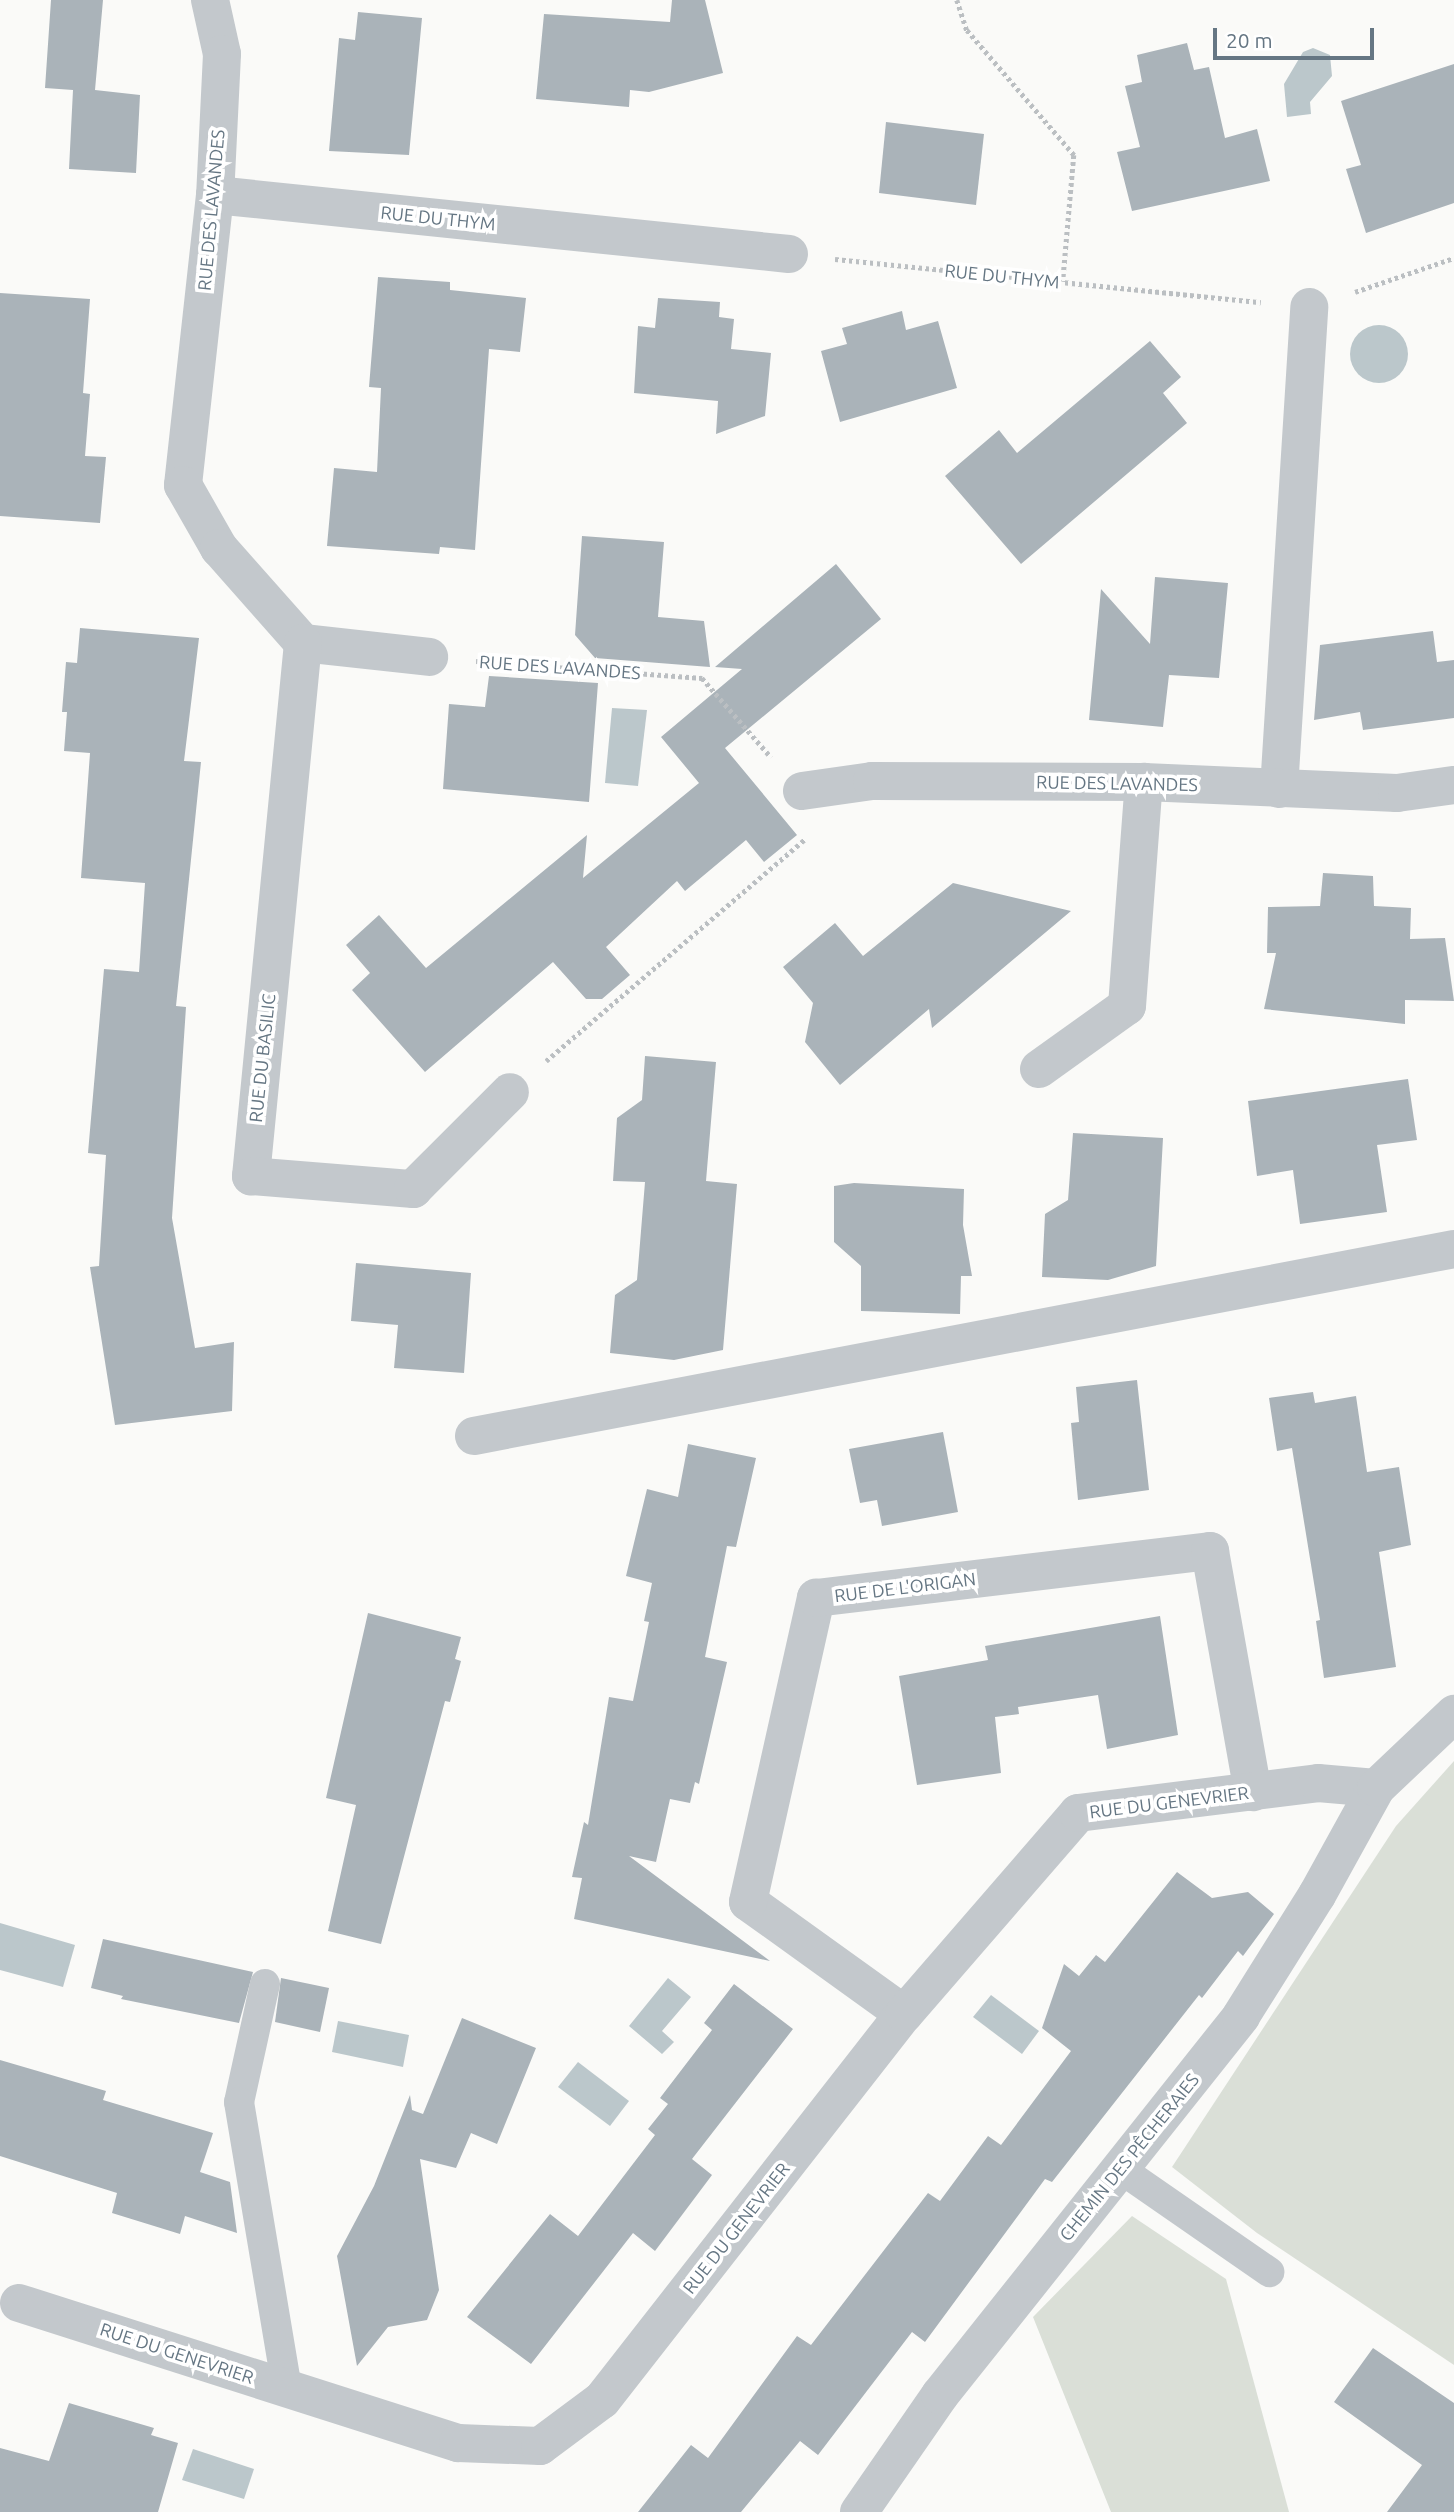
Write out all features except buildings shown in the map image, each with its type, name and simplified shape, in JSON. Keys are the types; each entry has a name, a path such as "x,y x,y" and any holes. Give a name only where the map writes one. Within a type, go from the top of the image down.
{"street":[{"name":"RUE DES LAVANDES","path":"210,0 222,54 215,195 183,485 219,548 303,643"},
{"name":"RUE DU THYM","path":"215,195 789,254"},
{"path":"1279,789 1309,307"},
{"path":"303,643 429,657"},
{"name":"RUE DU BASILIC","path":"303,643 251,1176 412,1188 510,1092"},
{"name":"RUE DES LAVANDES","path":"802,791 872,781 1144,782 1397,793 1454,785"},
{"path":"1039,1069 1127,1006 1144,782"},
{"path":"474,1436 1454,1249"},
{"name":"RUE DE L'ORIGAN","path":"904,2014 748,1902 817,1598 1210,1551 1254,1792"},
{"name":"CHEMIN DES PÊCHERAIES","path":"859,2512 940,2395 1241,2016 1317,1895 1376,1788 1454,1714"},
{"name":"RUE DU GENEVRIER","path":"19,2303 458,2442 540,2446 602,2400 904,2014 1078,1813 1318,1783 1376,1788"}],"lane":[{"path":"265,1984 239,2102 286,2388"},
{"path":"1119,2168 1269,2272"}],"path":[{"path":"957,0 967,30 1074,155 1063,282"},
{"name":"RUE DU THYM","path":"789,254 1309,307"},
{"path":"1309,307 1454,258"},
{"name":"RUE DES LAVANDES","path":"429,657 702,678 802,791"},
{"path":"510,1092 810,834"}],"shaded area":[{"path":"1313,48 1330,55 1332,76 1310,102 1311,114 1287,117 1284,84 1303,52"},
{"path":"1379,325 1395,330 1403,338 1408,354 1403,370 1395,378 1379,383 1363,378 1355,370 1350,354 1355,338 1363,330"},
{"path":"612,708 647,710 638,786 605,783"},
{"path":"1454,1761 1454,2365 1257,2233 1172,2167 1396,1826"},
{"path":"0,1923 75,1945 63,1987 0,1970"},
{"path":"668,1978 691,1997 662,2031 674,2042 662,2054 629,2026"},
{"path":"991,1995 1039,2031 1022,2054 973,2017"},
{"path":"338,2021 409,2035 403,2067 332,2052"},
{"path":"578,2062 629,2101 610,2126 558,2087"},
{"path":"1132,2216 1226,2279 1289,2512 1111,2512 1033,2317"},
{"path":"193,2449 254,2469 244,2499 182,2480"}]}
